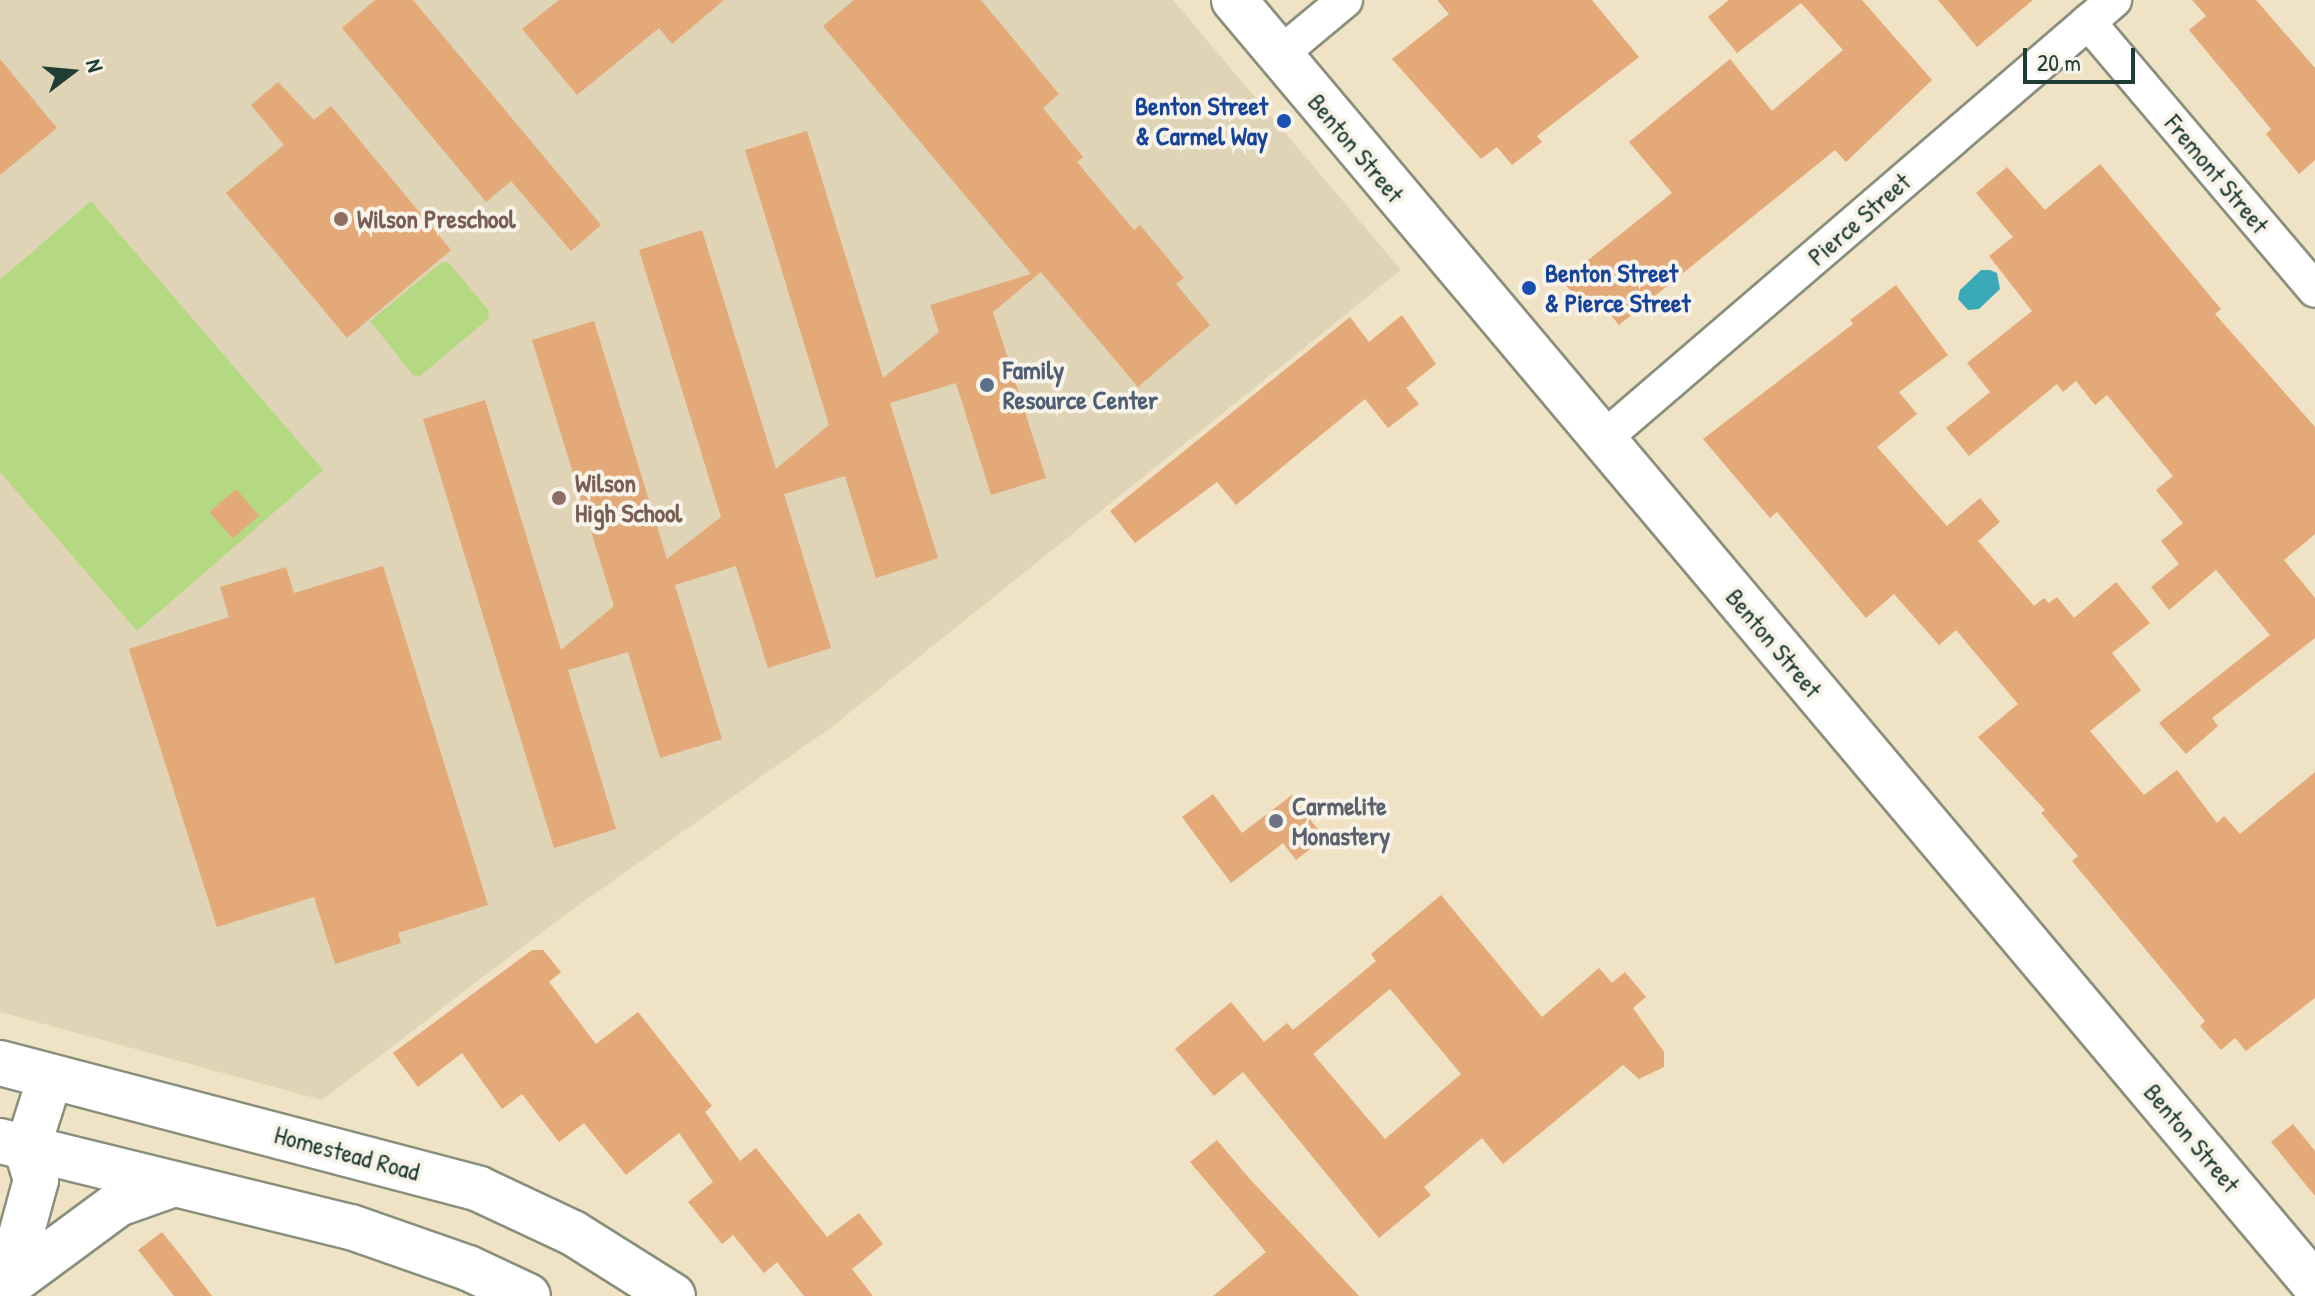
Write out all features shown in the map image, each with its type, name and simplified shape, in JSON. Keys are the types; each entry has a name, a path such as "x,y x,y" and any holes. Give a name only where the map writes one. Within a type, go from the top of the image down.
{"main road":[{"name":"Benton Street","path":"1234,0 2315,1285"},
{"name":"Homestead Road","path":"0,1063 479,1189 573,1233 673,1296"},
{"path":"9,1152 50,1078"},
{"path":"9,1152 172,1185 351,1227 468,1268 524,1295"},
{"path":"3,1289 36,1180 9,1152"},
{"path":"3,1289 118,1204 172,1185"}],"street":[{"path":"1279,55 1345,0"},
{"name":"Pierce Street","path":"1603,439 2114,0"},
{"name":"Fremont Street","path":"2088,22 2315,290"}],"shaded area":[{"name":"Wilson High School","path":"0,0 1173,0 1401,270 833,726 563,916 322,1100 0,1012"}],"green space":[{"path":"91,201 323,470 137,631 0,472 0,280"},
{"path":"442,262 448,262 489,311 488,319 420,376 413,375 370,321"}],"water":[{"path":"1981,270 1997,273 2000,289 1979,309 1968,310 1958,299 1960,290"}],"building":[{"path":"375,0 413,0 601,225 571,251 511,181 486,202 342,28"},
{"path":"559,0 724,0 672,44 659,28 577,95 522,29"},
{"path":"854,0 981,0 1059,94 1043,108 1083,157 1077,162 1134,230 1140,225 1184,278 1176,284 1210,325 1138,387 1041,272 993,312 1046,478 991,495 956,383 890,403 938,558 876,578 845,476 784,494 831,648 768,668 736,566 675,585 722,739 660,758 628,652 568,670 616,829 554,848 423,419 485,400 561,650 614,606 532,340 594,321 667,559 721,517 639,250 702,230 776,469 829,425 745,150 807,131 883,378 939,332 930,305 1031,274 823,26"},
{"path":"1437,0 1592,0 1639,57 1537,136 1542,142 1512,165 1497,147 1481,159 1392,59 1449,14"},
{"path":"1729,0 1862,0 1932,80 1846,162 1835,150 1619,325 1600,302 1588,311 1562,281 1672,193 1629,142 1730,59 1772,111 1843,50 1801,3 1737,53 1708,17"},
{"path":"1938,0 2033,0 1977,47"},
{"path":"2192,0 2256,0 2315,68 2315,160 2299,174 2266,134 2271,129 2189,30 2206,16"},
{"path":"0,59 57,128 0,175"},
{"path":"278,82 314,120 331,106 451,250 347,338 226,193 284,145 251,105"},
{"path":"2100,164 2221,309 2215,314 2315,427 2315,534 2284,560 2315,598 2315,638 2212,718 2218,726 2186,754 2159,723 2270,635 2216,570 2169,610 2151,587 2179,564 2161,541 2183,523 2156,490 2173,476 2107,395 2095,405 2076,381 2063,392 2057,384 1969,456 1946,428 1990,392 1967,363 2032,311 1989,256 2013,237 1976,193 2007,167 2045,210"},
{"path":"1896,285 1948,355 1899,392 1917,414 1877,447 1947,526 1980,498 2000,522 1978,541 2034,606 2044,598 2049,603 2057,597 2074,618 2116,582 2150,623 2112,653 2141,690 2090,731 2144,795 2177,770 2217,823 2224,816 2240,834 2315,772 2315,998 2246,1051 2235,1038 2221,1050 2200,1026 2205,1021 2072,861 2078,856 2041,813 2045,810 1978,737 2018,704 1956,630 1939,645 1894,594 1866,618 1777,512 1770,518 1703,439 1853,324 1850,320"},
{"path":"1402,315 1436,364 1406,388 1419,404 1388,428 1365,399 1236,505 1217,482 1135,543 1110,511 1350,317 1369,342"},
{"path":"236,489 259,515 233,538 210,512"},
{"path":"383,566 488,905 398,933 401,943 335,964 314,897 217,927 129,649 229,617 220,587 286,567 294,593"},
{"path":"1213,794 1242,833 1292,795 1324,838 1296,860 1283,843 1231,883 1182,817"},
{"path":"1441,895 1542,1017 1599,968 1612,983 1625,972 1646,997 1633,1008 1664,1052 1664,1067 1639,1079 1623,1065 1503,1164 1482,1138 1424,1187 1431,1195 1379,1238 1243,1072 1214,1096 1175,1049 1231,1002 1264,1042 1287,1023 1293,1030 1376,961 1371,954","holes":["1390,989 1461,1074 1385,1139 1313,1054"]},
{"path":"532,950 543,950 561,972 549,982 596,1044 638,1012 712,1106 705,1112 740,1161 756,1148 827,1237 859,1213 883,1244 852,1269 873,1296 804,1296 777,1262 764,1273 733,1235 722,1244 688,1202 713,1182 679,1133 626,1175 584,1123 559,1142 522,1094 502,1109 462,1053 418,1087 393,1053"},
{"path":"2293,1124 2315,1151 2315,1196 2271,1142"},
{"path":"1217,1140 1359,1296 1213,1296 1266,1252 1190,1162"},
{"path":"162,1232 212,1296 174,1296 138,1250"}],"place":[{"name":"Benton Street & Carmel Way","path":"1284,121"},
{"name":"Wilson Preschool","path":"341,219"},
{"name":"Benton Street & Pierce Street","path":"1529,288"},
{"name":"Family Resource Center","path":"987,385"},
{"name":"Wilson High School","path":"559,498"},
{"name":"Carmelite Monastery","path":"1276,821"}]}
